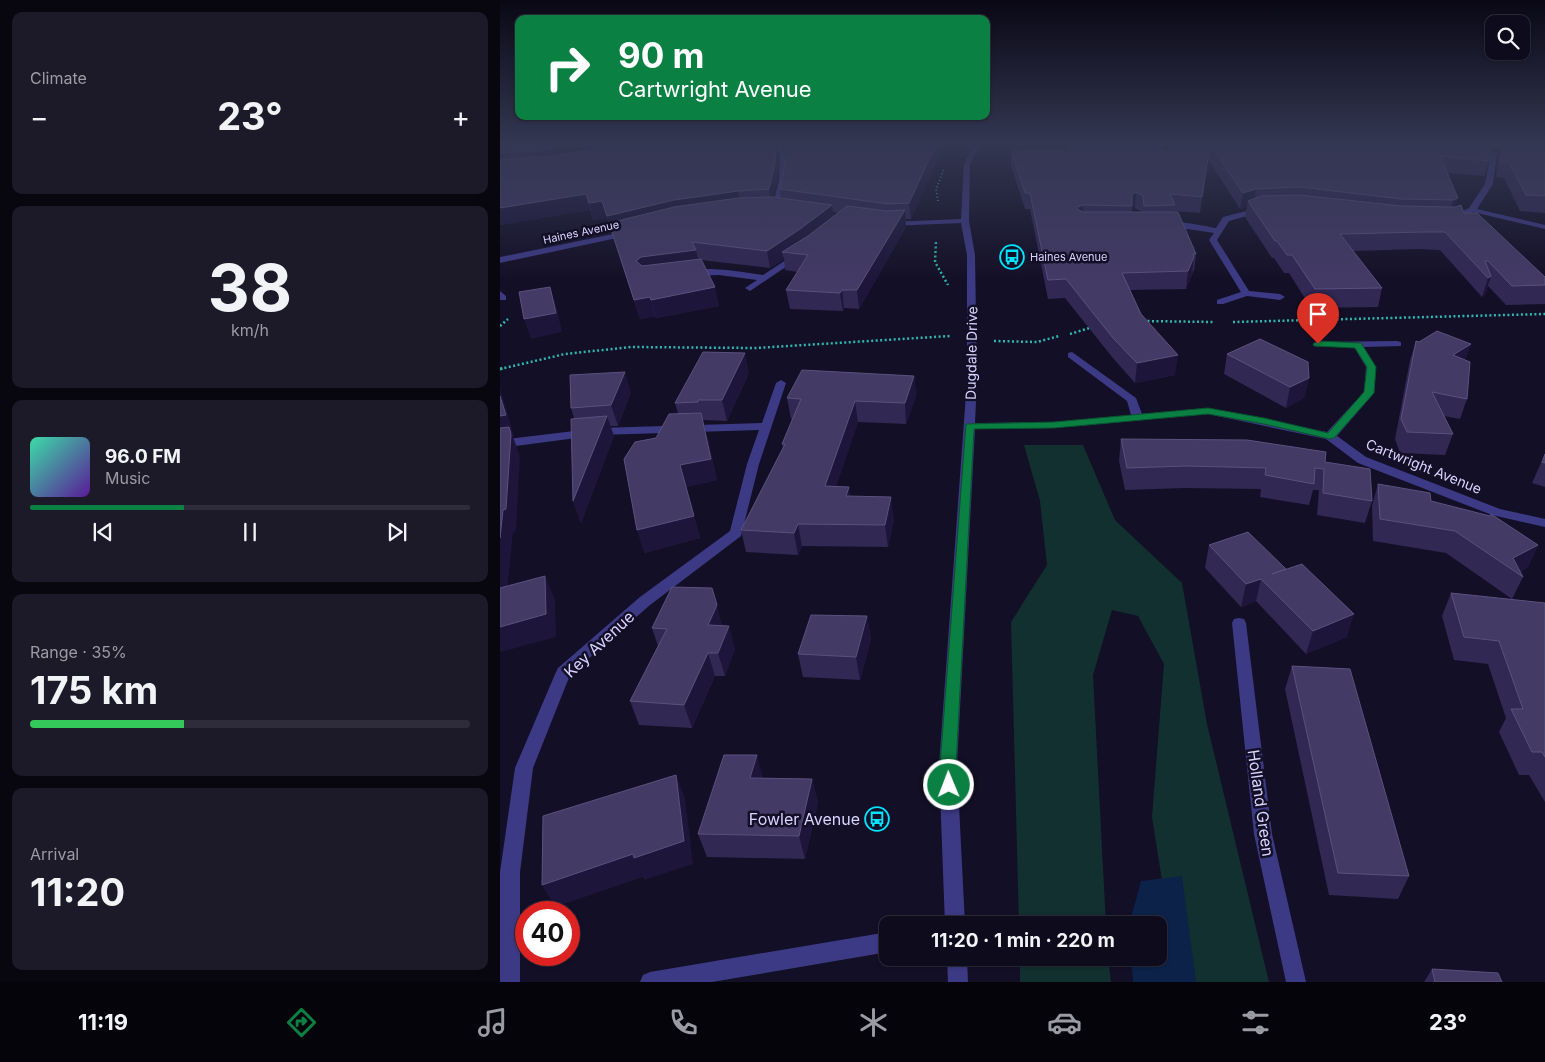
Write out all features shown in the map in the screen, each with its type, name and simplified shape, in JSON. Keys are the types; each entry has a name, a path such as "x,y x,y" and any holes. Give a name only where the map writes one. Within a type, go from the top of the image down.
{"street":[{"path":"776,210 781,189"},
{"name":"Dugdale Drive","path":"956,916 948,766 969,426 972,339 972,255 965,221 966,189"},
{"path":"1443,220 1450,220 1472,210 1486,189"},
{"path":"1246,293 1212,240 1226,219 1257,209 1273,208"},
{"path":"1472,210 1545,227"},
{"path":"880,223 965,221"},
{"path":"1155,226 1183,225 1218,231"},
{"name":"Haines Avenue","path":"500,260 596,241 641,229"},
{"path":"750,288 807,250"},
{"path":"684,274 719,272 765,278"},
{"path":"1220,302 1246,293 1280,297"},
{"path":"1318,344 1397,344"},
{"path":"1330,436 1369,393 1371,367 1358,345"},
{"path":"1072,356 1132,400 1137,417"},
{"name":"Key Avenue","path":"510,982 510,872 524,768 564,672 645,601 736,533 753,464 781,383"},
{"name":"Cartwright Avenue","path":"969,426 1054,425 1208,411 1330,436 1362,460 1497,512 1545,523"},
{"path":"500,444 539,436 656,428 766,426"},
{"name":"Holland Green","path":"1239,623 1263,834 1296,982"},
{"path":"650,982 879,944"},
{"path":"957,966 958,982"}],"path":[{"path":"936,234 935,262 949,287"},
{"path":"1229,322 1545,314"},
{"path":"1136,321 1220,322"},
{"path":"1069,334 1101,325"},
{"path":"950,331 950,336"},
{"path":"500,369 565,354 631,347 756,348 950,336 972,339"},
{"path":"998,341 1036,342 1061,336"}],"green space":[{"path":"1024,445 1083,445 1115,520 1182,583 1207,724 1269,982 1178,982 1152,817 1164,664 1138,616 1112,610 1093,675 1106,916 1019,916 1011,622 1047,565 1040,501"},
{"path":"1020,966 1109,966 1111,982 1020,982"}],"water":[{"path":"1182,876 1196,982 1133,982 1132,966 1167,966 1167,916 1131,916 1141,881"}],"building":[{"path":"500,189 769,189 674,200 607,216 602,201 589,203 586,194 500,208"},
{"path":"780,189 916,189 909,203 888,204"},
{"path":"1024,189 1203,189 1202,197 1170,194 1175,205 1144,206 1143,196 1136,192 1132,195 1132,206 1083,205 1077,209 1083,212 1178,212 1196,254 1193,254 1194,257 1188,271 1122,273 1141,314 1178,355 1137,363 1113,338 1066,279 1048,280 1030,193 1025,193"},
{"path":"1240,189 1260,189 1256,189 1243,193"},
{"path":"1315,189 1454,189 1458,198 1453,200 1401,199"},
{"path":"1523,189 1545,189 1545,196 1526,195"},
{"path":"1300,195 1401,206 1455,207 1461,205 1464,213 1477,213 1545,277 1545,285 1512,286 1488,261 1485,261 1491,276 1488,278 1445,232 1423,232 1340,234 1382,288 1315,289 1292,255 1287,255 1277,241 1275,241 1248,201 1261,196"},
{"path":"773,197 832,205 767,251 692,242 696,250 641,257 636,261 642,266 701,259 715,287 651,300 650,297 634,300 609,223 674,207 738,198"},
{"path":"847,206 887,211 905,210 857,290 842,290 840,293 786,290 808,255 782,252 808,236"},
{"path":"550,287 556,313 524,319 519,292"},
{"path":"1437,331 1471,344 1453,355 1470,362 1467,399 1432,392 1453,434 1407,432 1401,419 1416,341 1419,342"},
{"path":"1260,339 1308,362 1309,378 1290,387 1227,354"},
{"path":"703,352 745,353 722,400 698,400 698,402 675,403"},
{"path":"802,370 914,376 905,403 855,401 825,486 849,487 846,496 891,497 885,525 798,524 794,533 741,530 785,444 782,444 801,399 787,398"},
{"path":"625,372 611,405 571,408 570,375"},
{"path":"500,396 506,415 500,416"},
{"path":"701,413 711,459 680,465 694,516 637,530 624,459 635,442 656,438 669,414"},
{"path":"607,416 573,501 571,419"},
{"path":"509,427 511,434 506,509 503,510 500,538 500,428"},
{"path":"1121,439 1247,440 1326,452 1325,462 1370,469 1372,501 1323,493 1324,469 1315,468 1314,484 1265,475 1266,468 1186,466 1127,468"},
{"path":"1378,484 1430,493 1431,501 1490,516 1491,514 1538,545 1513,558 1523,577 1455,531 1380,519"},
{"path":"1248,532 1286,569 1272,574 1302,564 1354,614 1313,631 1261,579 1246,584 1209,545"},
{"path":"545,576 546,614 500,627 500,588"},
{"path":"672,587 712,588 717,605 708,625 729,626 718,653 708,653 684,705 630,701 667,629 652,628"},
{"path":"1451,593 1545,603 1545,757 1542,752 1532,752 1511,709 1523,709 1499,641 1464,637"},
{"path":"811,615 867,616 856,657 798,654"},
{"path":"1292,666 1350,669 1409,876 1338,873"},
{"path":"724,755 757,755 750,778 812,779 799,836 698,834"},
{"path":"676,775 684,841 634,858 633,854 542,885 543,816"},
{"path":"1432,969 1498,973 1502,982 1435,982"}],"place":[{"name":"Haines Avenue","path":"1012,257"},
{"name":"Fowler Avenue","path":"877,819"}],"route":[{"path":"949,785 948,766 969,426 1054,425 1208,411 1330,436 1369,393 1371,367 1358,345 1318,344"}]}
